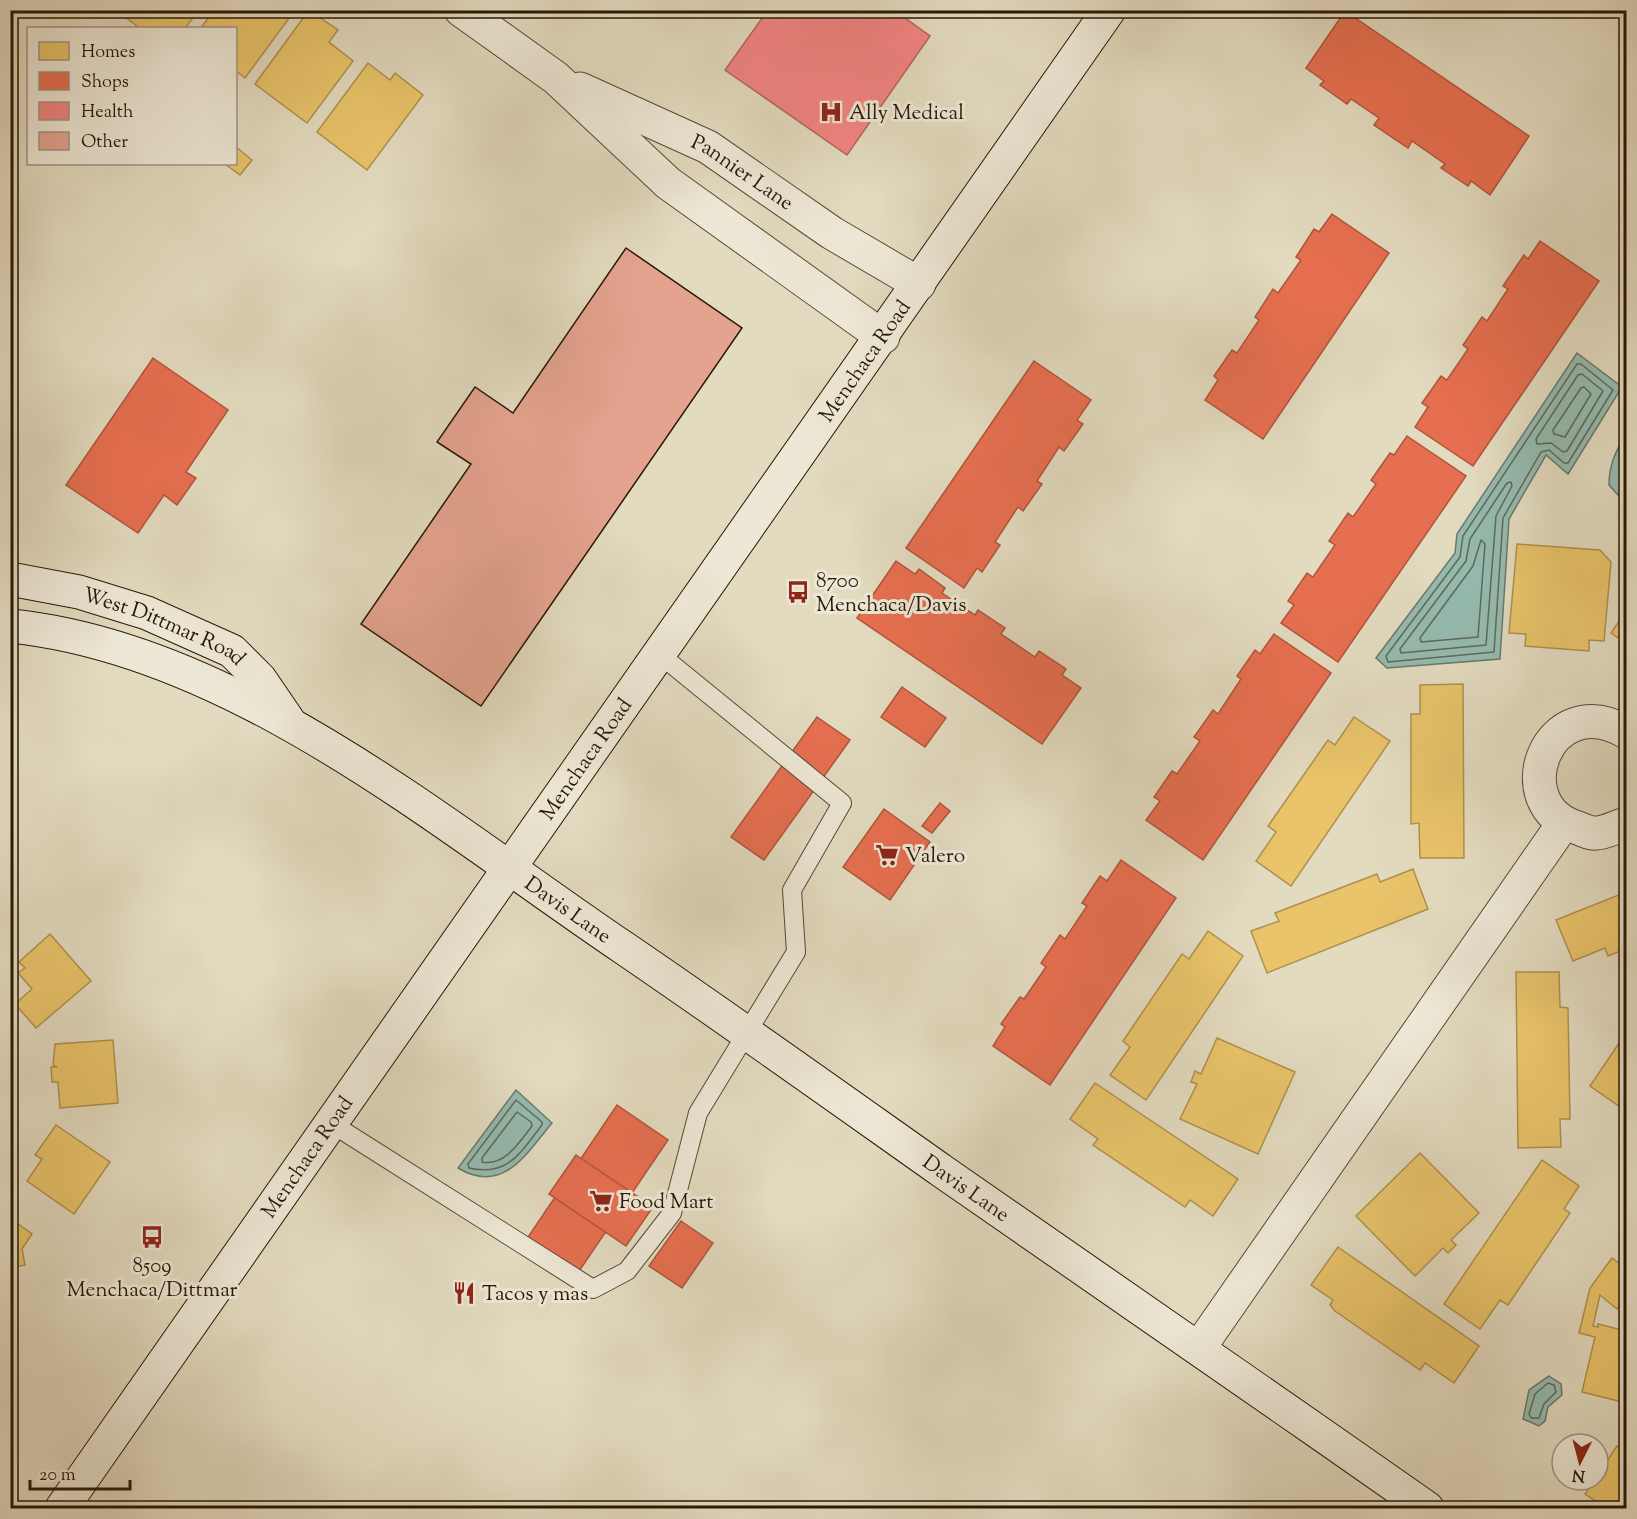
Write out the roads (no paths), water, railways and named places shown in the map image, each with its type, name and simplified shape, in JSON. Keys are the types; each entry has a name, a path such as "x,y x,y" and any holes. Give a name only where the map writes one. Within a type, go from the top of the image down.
{"street":[{"name":"Pannier Lane","path":"461,10 556,78 668,183 884,337"},
{"name":"Menchaca Road","path":"62,1509 329,1122 658,653 884,337 1109,10"},
{"name":"Pannier Lane","path":"556,78 708,147 832,233 919,284"},
{"name":"West Dittmar Road","path":"10,579 79,592 147,613 232,651 260,679 288,720"},
{"name":"West Dittmar Road","path":"10,626 41,629 93,641 155,660 288,720 439,820 507,869"},
{"path":"1626,732 1608,721 1577,722 1551,740 1538,769 1543,800 1563,824 1596,834 1626,824"},
{"path":"1199,1348 1563,824"},
{"name":"Davis Lane","path":"507,869 749,1033 1427,1509"}],"lane":[{"path":"329,1122 593,1289 627,1271 672,1214 698,1113 749,1033 796,952 792,890 842,803 658,653"}],"water":[{"path":"1577,353 1622,387 1568,474 1546,455 1509,519 1500,659 1387,668 1376,658 1455,553 1457,534"},
{"path":"1626,434 1626,504 1609,485 1614,458"},
{"path":"516,1090 552,1123 523,1158 501,1174 488,1177 474,1175 458,1168"},
{"path":"1549,1376 1561,1384 1562,1395 1548,1407 1545,1421 1539,1426 1523,1419 1529,1390"}],"place":[{"name":"Ally Medical","path":"831,112"},
{"name":"8700 Menchaca/Davis","path":"798,592"},
{"name":"Valero","path":"887,855"},
{"name":"Food Mart","path":"601,1201"},
{"name":"8509 Menchaca/Dittmar","path":"152,1237"},
{"name":"Tacos y mas","path":"464,1293"}]}
